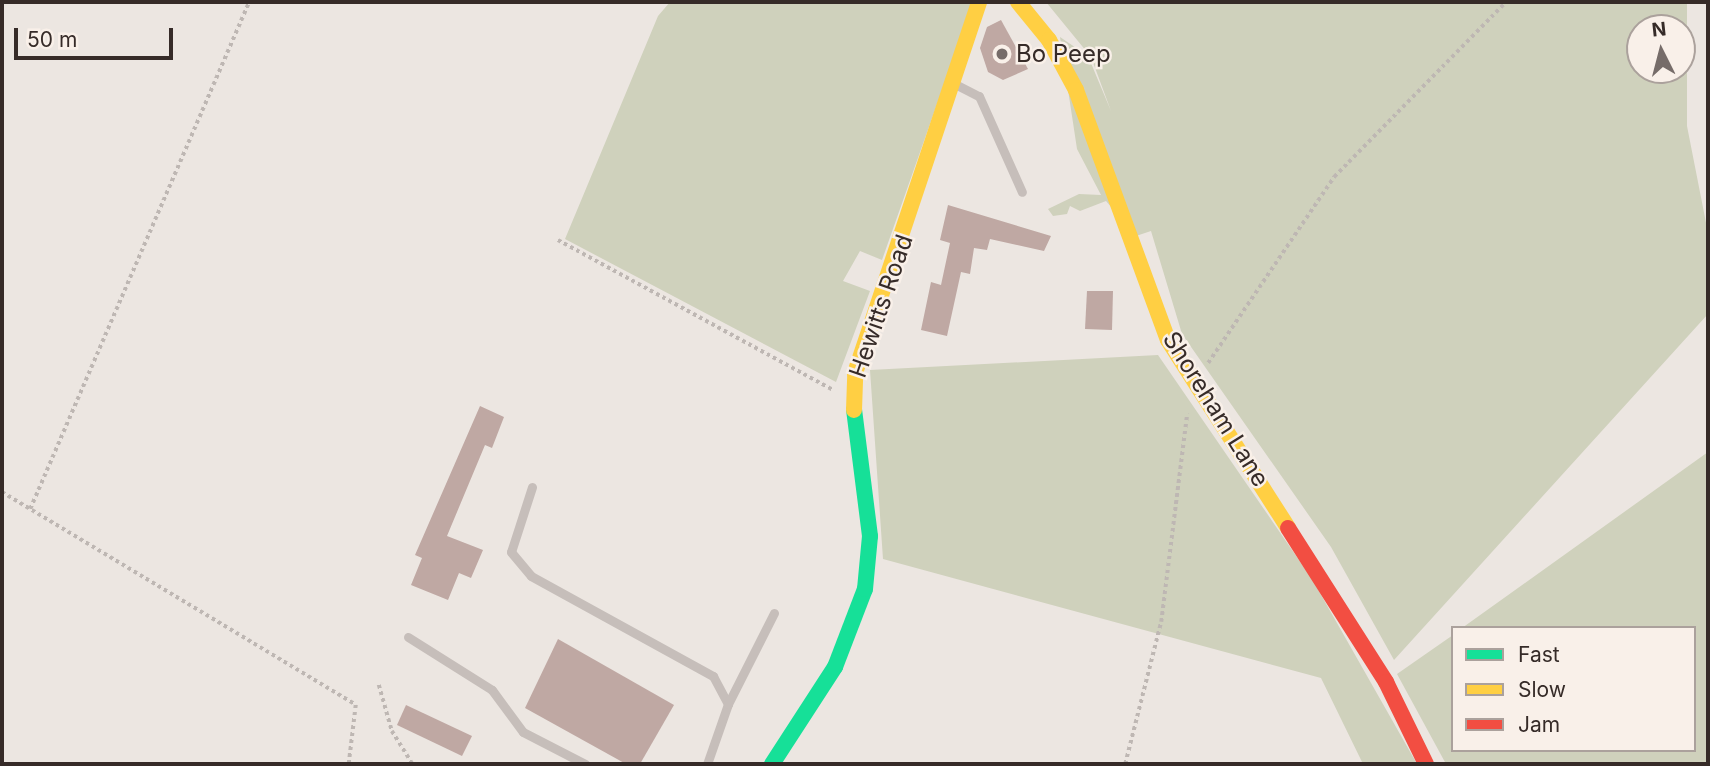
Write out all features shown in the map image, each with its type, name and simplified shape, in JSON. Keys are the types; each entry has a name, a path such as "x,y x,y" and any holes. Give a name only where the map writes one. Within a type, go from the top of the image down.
{"street":[{"name":"Hewitts Road","path":"772,764 835,667 866,589 870,536 853,401 859,359 979,2"},
{"name":"Shoreham Lane","path":"1018,2 1049,40 1076,90 1168,340 1386,682 1426,764"}],"lane":[{"path":"953,83 979,96 1022,192"},
{"path":"531,486 511,552 531,576 713,676 728,704"},
{"path":"707,764 728,704 774,612"},
{"path":"408,637 492,690 523,732 585,764"}],"path":[{"path":"30,509 249,2"},
{"path":"1125,764 1161,622 1186,418 1197,384 1334,177 1506,2"},
{"path":"558,240 853,401"},
{"path":"2,492 356,705 349,764"},
{"path":"379,685 393,731 413,764"},
{"path":"1605,764 1647,764"}],"green space":[{"path":"670,2 973,2 882,260 860,251 843,281 870,291 836,382 565,239 658,16"},
{"path":"1046,2 1687,2 1687,14 1626,14 1626,84 1687,84 1687,126 1708,233 1708,314 1394,660 1331,547 1182,334 1151,231 1136,236 1106,201 1080,211 1070,206 1067,214 1053,216 1048,209 1079,194 1101,195 1077,149 1060,37 1088,56 1111,111 1091,57"},
{"path":"1158,355 1312,579 1417,764 1363,764 1321,678 883,559 870,370"},
{"path":"1708,452 1708,764 1446,764 1397,674 1451,636 1451,752 1696,752 1696,626 1465,626"}],"building":[{"name":"Bo Peep","path":"1001,20 1028,69 1003,80 988,72 980,48 987,27"},
{"path":"948,205 1051,236 1044,251 990,239 987,250 974,248 970,274 961,272 947,336 921,330 931,282 941,285 950,243 940,240"},
{"path":"1087,291 1113,291 1112,330 1085,329"},
{"path":"480,406 504,417 492,448 485,445 447,536 483,550 471,578 459,573 448,600 411,585 422,558 415,555"},
{"path":"558,639 674,705 640,764 626,764 525,708"},
{"path":"406,705 472,736 462,756 397,725"}],"traffic: fast":[{"path":"772,764 835,667 865,589 870,536 854,410"}],"traffic: slow":[{"path":"854,410 855,373 979,2"},
{"path":"1018,2 1049,40 1076,90 1168,340 1288,528"}],"traffic: jam":[{"path":"1288,528 1386,682 1426,764"}],"place":[{"name":"Bo Peep","path":"1002,54"}]}
